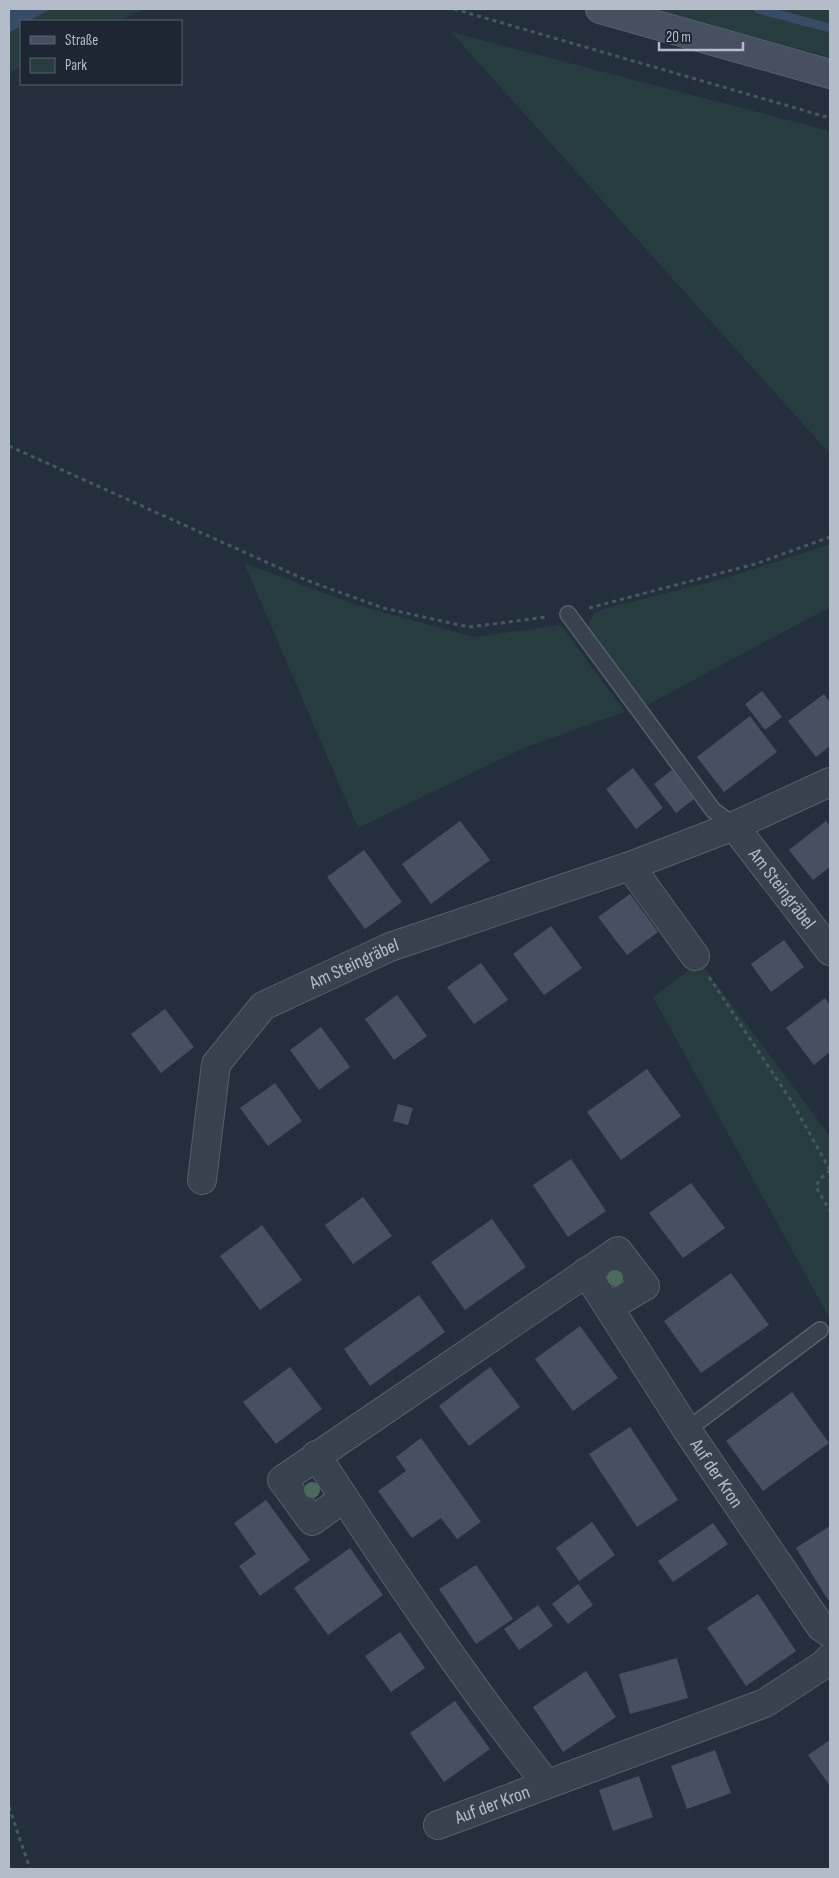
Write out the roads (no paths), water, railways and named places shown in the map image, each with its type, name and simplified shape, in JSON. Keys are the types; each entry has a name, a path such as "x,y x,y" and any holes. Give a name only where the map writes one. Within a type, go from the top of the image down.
{"main road":[{"path":"600,9 830,74"}],"street":[{"name":"Am Steingräbel","path":"202,1180 216,1064 263,1006 390,947 630,866 734,826 830,782"},
{"name":"Am Steingräbel","path":"734,826 830,951"},
{"path":"630,866 695,956"},
{"path":"344,1498 312,1520 282,1480 316,1455 618,1251 645,1286 609,1307"},
{"name":"Auf der Kron","path":"586,1272 687,1430 821,1627 830,1633"},
{"name":"Auf der Kron","path":"316,1455 488,1709 546,1783"},
{"name":"Auf der Kron","path":"438,1825 764,1703 824,1665 830,1658"}],"lane":[{"path":"568,614 713,810 734,826"},
{"path":"687,1430 820,1330"}],"water":[{"path":"9,9 51,9 31,20 20,20 20,27 9,33"}],"waterway":[{"path":"758,9 830,28"}]}
